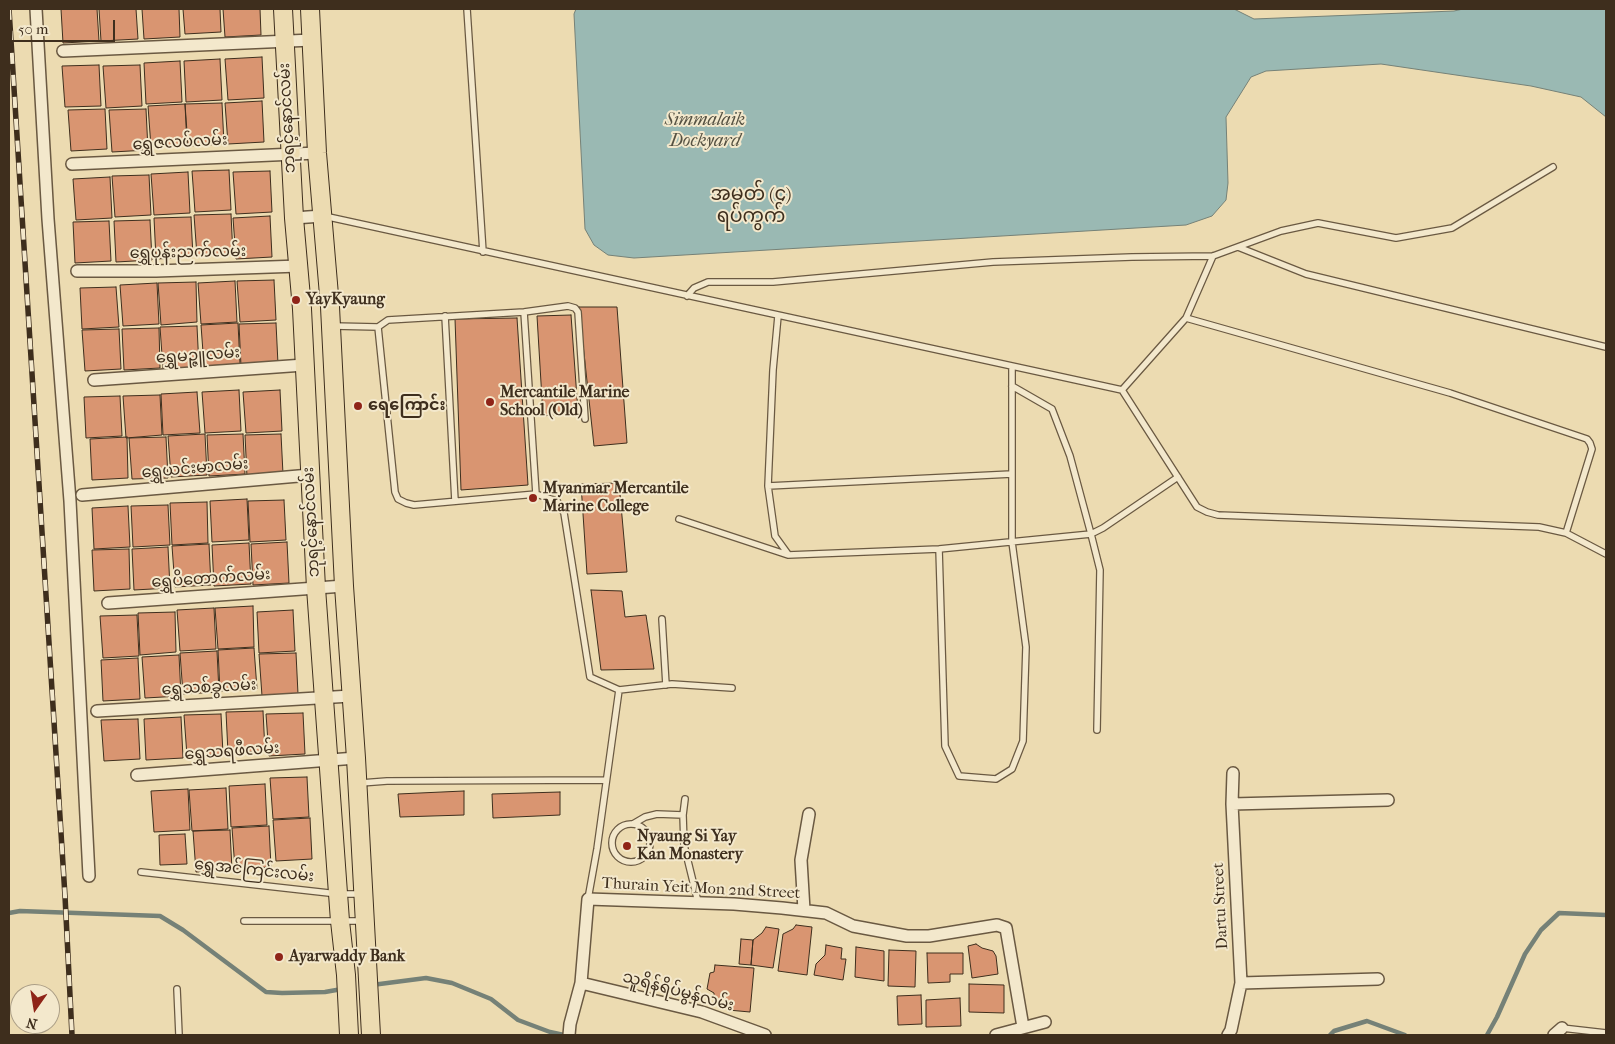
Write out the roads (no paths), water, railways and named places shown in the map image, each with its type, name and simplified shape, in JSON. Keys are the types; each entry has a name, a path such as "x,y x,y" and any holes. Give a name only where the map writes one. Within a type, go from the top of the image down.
{"main road":[{"name":"ဘုရင့်နောင်လမ်း","path":"283,9 316,588 340,922 346,975 348,1027"},
{"name":"ဘုရင့်နောင်လမ်း","path":"310,9 317,153 331,326 344,586 358,784 370,1027"}],"street":[{"path":"36,9 48,219 70,501 89,876"},
{"path":"62,51 312,40"},
{"name":"ရွှေဇလပ်လမ်း","path":"72,164 317,153"},
{"path":"294,218 322,216"},
{"name":"ရွှေပုန်းညက်လမ်း","path":"78,271 156,271 299,266"},
{"name":"ရွှေမဉ္ဇူလမ်း","path":"94,380 304,365"},
{"name":"ရွှေယင်းမာလမ်း","path":"82,495 310,476"},
{"name":"ရွှေပိတောက်လမ်း","path":"108,603 344,586"},
{"name":"ရွှေသစ်ခွလမ်း","path":"97,711 351,696"},
{"name":"ရွှေသရဖီလမ်း","path":"137,775 356,758"},
{"name":"Dartu Street","path":"1228,1035 1231,1030 1241,983 1232,804 1233,773"},
{"path":"1232,804 1388,800"},
{"path":"804,910 801,860 809,814"},
{"path":"570,1030 581,983 588,899"},
{"name":"Thurain Yeit Mon 2nd Street","path":"588,899 698,902 804,910 826,913 853,926 907,936 929,936 997,925 1006,928 1023,1028"},
{"path":"1241,983 1378,979"},
{"name":"သူရိန်ရိပ်မွန်လမ်း","path":"581,983 702,1012 765,1035"},
{"path":"996,1035 1045,1022"}],"lane":[{"path":"467,9 483,252"},
{"path":"687,296 694,288 708,282 773,282 993,262 1213,256 1281,230 1318,223 1396,238 1452,228 1553,167"},
{"path":"322,216 1122,390 1197,507 1218,515 1540,527 1566,533 1606,554"},
{"path":"1238,247 1306,274 1606,347"},
{"path":"1122,390 1186,318 1213,256"},
{"path":"331,326 378,327 388,320 524,312 568,306 575,308 578,312 585,419"},
{"path":"524,312 536,494"},
{"path":"445,316 455,501"},
{"path":"778,316 773,370 768,486 775,536 788,554"},
{"path":"1186,318 1450,393 1587,439 1592,449 1566,533"},
{"path":"378,327 395,492 398,499 414,504 536,494 556,500 564,513 590,677 619,690 666,685 732,688"},
{"path":"939,549 945,746 959,776 996,779 1012,769 1023,741 1026,647 1012,542 1012,367"},
{"path":"1012,386 1052,409 1070,456 1091,534 1100,570 1098,730"},
{"path":"768,486 1012,474"},
{"path":"679,519 788,554 939,549 1091,534 1103,528 1178,477"},
{"path":"662,619 666,685"},
{"path":"588,899 597,849 619,690"},
{"path":"358,784 386,781 606,780"},
{"path":"685,799 683,815 684,845 698,902"},
{"path":"634,824 646,831 650,837 650,845 648,852 643,857 637,861 630,862 617,855 613,848 615,834 620,828 626,824 634,824 645,817 657,814 683,815"},
{"name":"ရွှေအင်ကြင်းလမ်း","path":"141,872 338,894 364,894"},
{"path":"244,921 365,921"},
{"path":"177,990 179,1035"},
{"path":"1558,1032 1606,1033"}],"water":[{"name":"Simmalaik Dockyard","path":"576,9 1234,9 1254,19 1454,11 1463,9 1606,9 1606,117 1581,97 1531,86 1381,64 1266,71 1251,77 1226,117 1228,183 1226,200 1212,216 1186,225 634,258 608,255 594,245 585,229 574,14"}],"waterway":[{"path":"9,913 20,911 160,916 183,930 266,992 325,992 342,989"},
{"path":"1487,1035 1525,954 1541,930 1559,913 1606,915"},
{"path":"372,985 426,978 452,983 491,999 518,1020 564,1035"},
{"path":"1330,1035 1334,1031 1367,1021 1405,1035"}],"railway":[{"path":"9,9 65,896 72,1035"}],"place":[{"name":"YayKyaung","path":"296,300"},
{"name":"Mercantile Marine School (Old)","path":"490,402"},
{"name":"ရေကြောင်း","path":"358,406"},
{"name":"Myanmar Mercantile Marine College","path":"533,498"},
{"name":"Nyaung Si Yay Kan Monastery","path":"627,846"},
{"name":"Ayarwaddy Bank","path":"279,957"}],"district":[{"name":"အမှတ် (၄) ရပ်ကွက်","path":"751,206"}]}
